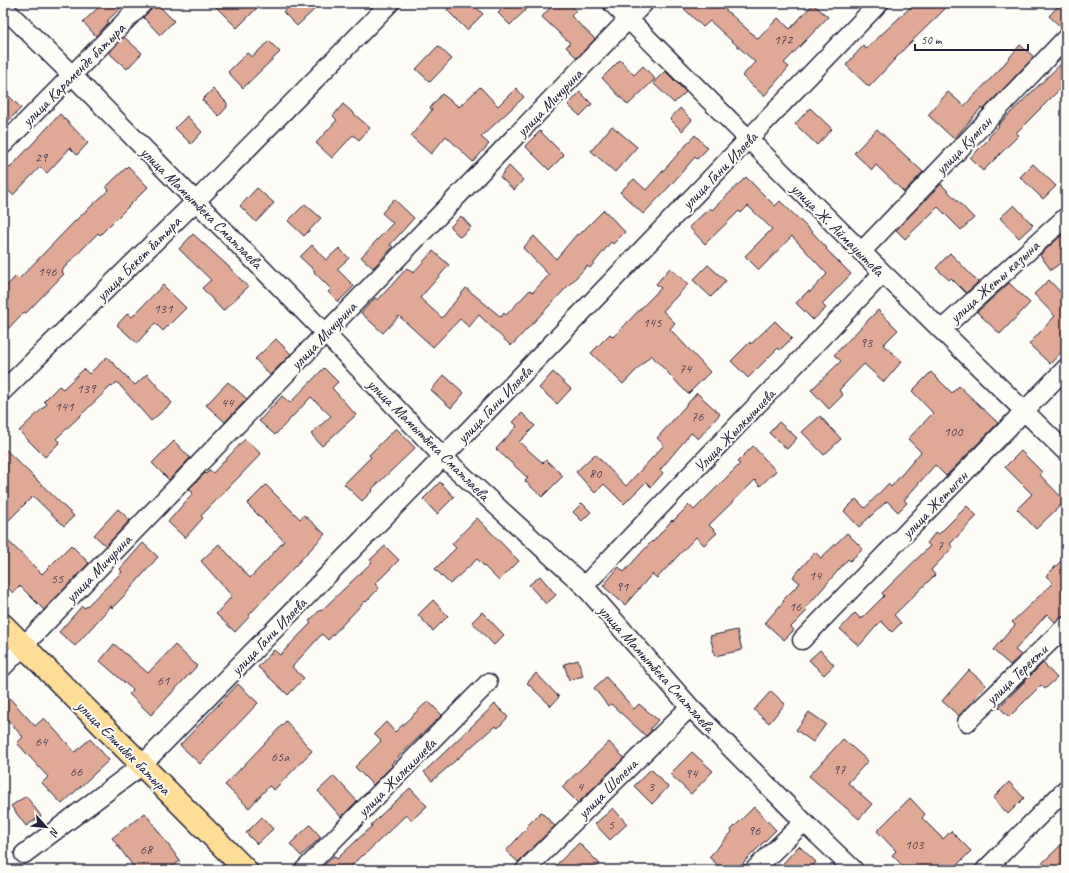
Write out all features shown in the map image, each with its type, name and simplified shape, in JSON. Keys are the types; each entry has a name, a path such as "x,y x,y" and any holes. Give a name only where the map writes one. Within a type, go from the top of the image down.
{"main road":[{"name":"улица Елшибек батыра","path":"3,625 243,869"}],"street":[{"name":"улица Караменде батыра","path":"3,145 143,3"},
{"name":"улица Бекет батыра","path":"3,391 196,201 390,3"},
{"name":"улица Ж. Аймауытова","path":"612,3 882,274 1066,452"},
{"name":"улица Мичурина","path":"3,667 644,3"},
{"name":"улица Гани Иляева","path":"24,854 142,765 442,457 879,3"},
{"name":"улица Мамытбека Сматлаева","path":"3,7 72,75 325,333 442,457 584,586 690,707 804,822 854,870"},
{"name":"улица Кумган","path":"861,252 1066,38"},
{"name":"улица Жеты казына","path":"941,330 1066,217"},
{"name":"Улица Жылкышиева","path":"584,586 882,274"},
{"name":"улица Жетыген","path":"802,640 1066,368"},
{"name":"улица Теректи","path":"966,722 1066,626"},
{"name":"улица Жилкишиева","path":"304,870 488,683"},
{"name":"улица Шопена","path":"524,870 690,707"},
{"path":"985,870 1066,788"},
{"path":"754,870 804,822"}],"building":[{"path":"103,3 126,3 107,21 109,22 96,36 83,22"},
{"path":"153,3 156,3 174,21 160,35 143,17 151,10"},
{"path":"212,3 262,3 237,28"},
{"path":"293,3 321,3 297,26 283,12"},
{"path":"453,3 472,3 483,14 467,30 447,10"},
{"path":"508,3 533,3 510,25 498,13"},
{"path":"554,3 568,3 576,10 571,16 595,39 577,58 566,47 570,43 542,17"},
{"path":"678,3 718,3 758,39 778,18 790,29 813,4 828,17 784,63 789,67 764,96 742,76 755,62 710,21 703,27"},
{"path":"915,3 951,3 907,46 869,87 846,65 863,46 866,49"},
{"path":"1061,3 1066,3 1066,28 1062,28 1049,16"},
{"path":"124,37 142,53 127,69 109,53"},
{"path":"269,41 280,52 243,88 228,72 247,53 252,57"},
{"path":"1020,45 1034,57 983,110 981,108 954,139 928,115 948,92 964,106 1000,69"},
{"path":"438,46 452,59 430,82 416,69"},
{"path":"1066,59 1066,83 1016,133 1019,135 983,171 970,158 989,139 988,138 999,126 998,125"},
{"path":"620,60 634,75 643,66 655,79 628,105 602,78"},
{"path":"665,71 686,92 674,103 653,83"},
{"path":"480,87 498,106 516,88 524,97 481,137 489,144 473,162 446,136 431,154 411,136 432,110 430,108 442,94 459,107"},
{"path":"213,89 227,103 227,107 219,116 202,100"},
{"path":"3,90 21,108 3,126"},
{"path":"580,92 592,104 580,116 568,105"},
{"path":"343,104 370,128 359,140 353,135 332,158 316,143 337,120 333,116"},
{"path":"680,108 692,120 682,131 670,119"},
{"path":"810,108 832,129 817,145 795,124"},
{"path":"60,114 88,143 77,155 70,148 47,173 40,167 13,195 3,186 3,173 9,167 10,168"},
{"path":"187,116 202,132 191,144 175,128"},
{"path":"612,126 637,147 615,172 591,151"},
{"path":"877,129 923,172 904,192 876,165 872,170 854,153"},
{"path":"540,131 564,155 549,170 525,146"},
{"path":"695,135 708,148 697,159 695,157 643,214 620,192 634,179 646,190"},
{"path":"1033,164 1056,186 1043,199 1020,177"},
{"path":"128,166 148,187 100,235 98,233 61,271 64,274 3,334 3,290 16,276 19,279 75,221 109,190 106,187"},
{"path":"509,166 523,180 514,190 500,177"},
{"path":"746,177 775,206 780,201 812,232 827,248 826,249 851,274 822,304 826,308 813,320 796,303 808,291 810,292 827,274 792,236 759,270 745,256 772,229 748,206 741,213 739,211 705,244 689,227 710,208 712,210"},
{"path":"941,184 974,218 961,230 938,207 905,239 896,230"},
{"path":"257,188 274,203 256,222 240,206"},
{"path":"394,199 414,218 390,245 393,247 373,268 361,257 393,223 382,213"},
{"path":"305,204 321,218 304,236 288,221"},
{"path":"1014,205 1033,225 1019,238 1000,218"},
{"path":"604,210 625,232 613,244 611,242 590,268 587,266 511,346 479,315 469,327 460,319 433,347 399,316 383,333 361,313 375,298 378,300 407,268 413,273 433,251 449,265 420,298 442,318 466,288 501,317 504,313 506,315 530,290 533,292 549,275 523,248 534,236 556,259 577,234 579,235"},
{"path":"461,216 471,227 460,237 450,227"},
{"path":"1066,231 1066,259 1051,270 1040,255"},
{"path":"193,234 228,266 248,287 223,311 202,288 211,280 179,249"},
{"path":"312,245 326,260 339,248 349,258 337,269 354,286 338,302 328,292 331,289 300,257"},
{"path":"950,253 978,282 966,293 951,278 949,280 936,268"},
{"path":"708,265 726,281 711,297 693,280"},
{"path":"670,268 688,284 663,311 675,323 670,329 710,372 688,394 651,355 623,384 591,353 610,334 613,337 661,288 656,284"},
{"path":"1049,280 1066,298 1066,347 1050,364 1029,344 1055,316 1034,294"},
{"path":"1009,283 1030,303 1000,334 977,312"},
{"path":"163,285 186,308 163,331 155,323 137,343 117,325 128,313 132,317"},
{"path":"878,310 898,330 883,345 902,361 884,382 864,364 839,390 843,395 829,409 811,390 841,361 834,355"},
{"path":"775,321 792,338 780,350 778,348 748,378 731,361 750,342 751,344"},
{"path":"276,339 291,354 270,375 255,359"},
{"path":"107,357 135,385 147,374 172,403 151,421 117,382 56,439 60,442 45,457 19,431 47,404 44,401 59,386 63,389 84,369 89,374"},
{"path":"324,368 338,382 332,388 356,415 322,446 311,434 331,416 311,397 275,435 259,421 282,396 290,403"},
{"path":"553,372 571,389 557,404 539,388"},
{"path":"931,372 952,393 959,386 998,423 946,476 935,465 904,500 907,503 898,512 887,501 859,527 844,511 856,499 865,508 888,484 891,487 921,452 908,439 933,413 912,391"},
{"path":"444,375 464,393 451,408 431,390"},
{"path":"228,382 247,399 225,422 206,405"},
{"path":"697,393 720,414 698,439 691,433 660,470 663,473 651,487 646,482 624,504 604,484 595,493 576,472 595,454 626,486 664,445 657,438"},
{"path":"522,413 535,426 519,442 543,463 546,460 563,476 542,497 525,481 528,478 496,449 517,426 513,422"},
{"path":"820,416 841,439 824,455 802,432"},
{"path":"779,422 797,438 787,449 769,433"},
{"path":"396,428 415,448 372,489 373,490 362,501 344,484 371,457 369,455"},
{"path":"245,439 261,454 201,516 203,518 185,538 168,522 193,493 189,489 205,473 206,474 210,470 213,473"},
{"path":"174,441 190,458 169,480 152,463"},
{"path":"753,446 776,471 760,486 755,480 709,525 717,533 704,545 696,537 657,578 652,574 625,605 603,586 619,567 624,572 672,520 673,521 689,505 694,510 740,464 737,462"},
{"path":"3,447 74,516 64,526 33,496 3,526"},
{"path":"1021,451 1042,472 1040,475 1065,501 1036,529 1017,509 1032,494 1005,467"},
{"path":"440,482 454,497 437,514 423,499"},
{"path":"266,485 300,519 304,515 325,534 235,632 216,614 232,596 201,561 219,544 250,578 284,541 247,504"},
{"path":"582,503 591,512 582,521 573,512"},
{"path":"967,506 977,516 950,544 953,547 931,570 935,575 894,615 901,623 892,632 881,621 859,646 840,629 855,613 861,619 884,596 882,593 930,546 927,543 936,532 939,534"},
{"path":"118,509 130,520 106,546 94,535"},
{"path":"477,518 519,561 499,581 477,559 450,584 435,569 456,548 452,544"},
{"path":"847,533 863,549 850,561 848,559 805,609 807,611 791,627 794,630 784,640 765,623 784,601 783,600 800,583 793,577 815,552 821,558"},
{"path":"3,536 42,574 71,545 89,563 44,610 20,586 13,593 3,583"},
{"path":"143,543 158,557 124,596 112,608 111,606 75,646 59,632 82,606 85,608 122,572 120,569"},
{"path":"385,546 399,560 375,584 379,588 328,640 322,634 292,667 304,678 288,695 258,667 274,650 280,655 311,623 309,621 372,562 370,560"},
{"path":"1066,556 1066,616 1059,618 1055,622 1047,614 1015,650 1021,655 1010,665 993,650 1015,625 1012,622 1053,583 1046,576"},
{"path":"540,576 556,595 546,604 529,585"},
{"path":"433,600 448,616 433,631 418,615"},
{"path":"482,612 504,635 494,645 472,622"},
{"path":"737,630 742,650 715,656 710,636"},
{"path":"114,644 148,673 175,645 197,666 151,715 129,694 133,690 100,661"},
{"path":"820,650 834,665 824,675 809,660"},
{"path":"578,660 583,676 569,680 564,664"},
{"path":"1043,663 1057,678 1045,689 1041,685 1009,717 999,707"},
{"path":"969,670 986,685 959,716 942,701"},
{"path":"536,673 559,697 551,706 527,683"},
{"path":"606,677 634,709 639,704 658,720 646,736 611,704 608,706 594,688"},
{"path":"238,684 258,703 200,764 180,745"},
{"path":"3,691 35,726 44,718 75,752 90,739 109,760 62,804 42,783 48,777 17,743 23,737 3,715"},
{"path":"771,691 785,704 769,723 754,710"},
{"path":"428,701 442,715 391,764 393,765 373,785 355,767 381,741 374,734 386,722 395,732"},
{"path":"495,704 508,717 498,728 495,726 432,781 424,772"},
{"path":"809,712 826,724 813,742 796,730"},
{"path":"286,721 312,751 274,790 269,786 249,808 225,785"},
{"path":"843,739 868,761 848,783 872,804 859,819 809,776"},
{"path":"609,742 624,758 578,803 562,787"},
{"path":"692,752 713,771 691,794 670,774"},
{"path":"651,769 668,787 652,804 634,786"},
{"path":"334,776 357,801 341,817 318,791"},
{"path":"1009,782 1024,798 1008,814 993,798"},
{"path":"410,788 427,806 412,820 406,815 347,870 319,870 334,856 337,859"},
{"path":"26,796 41,816 26,826 11,806"},
{"path":"910,798 925,814 922,818 943,839 951,831 971,851 952,870 907,870 892,855 896,851 877,831"},
{"path":"754,807 776,830 743,863 745,865 744,870 723,870 709,857 732,832 731,830"},
{"path":"613,808 627,824 610,840 595,824"},
{"path":"541,812 555,826 518,862 506,851"},
{"path":"145,813 180,861 168,870 136,870 112,838"},
{"path":"262,817 273,829 257,844 246,833"},
{"path":"310,825 321,837 301,856 290,844"},
{"path":"1066,840 1066,870 1035,870"},
{"path":"579,843 600,864 593,870 551,870"},
{"path":"799,846 816,862 809,870 777,870"}]}
